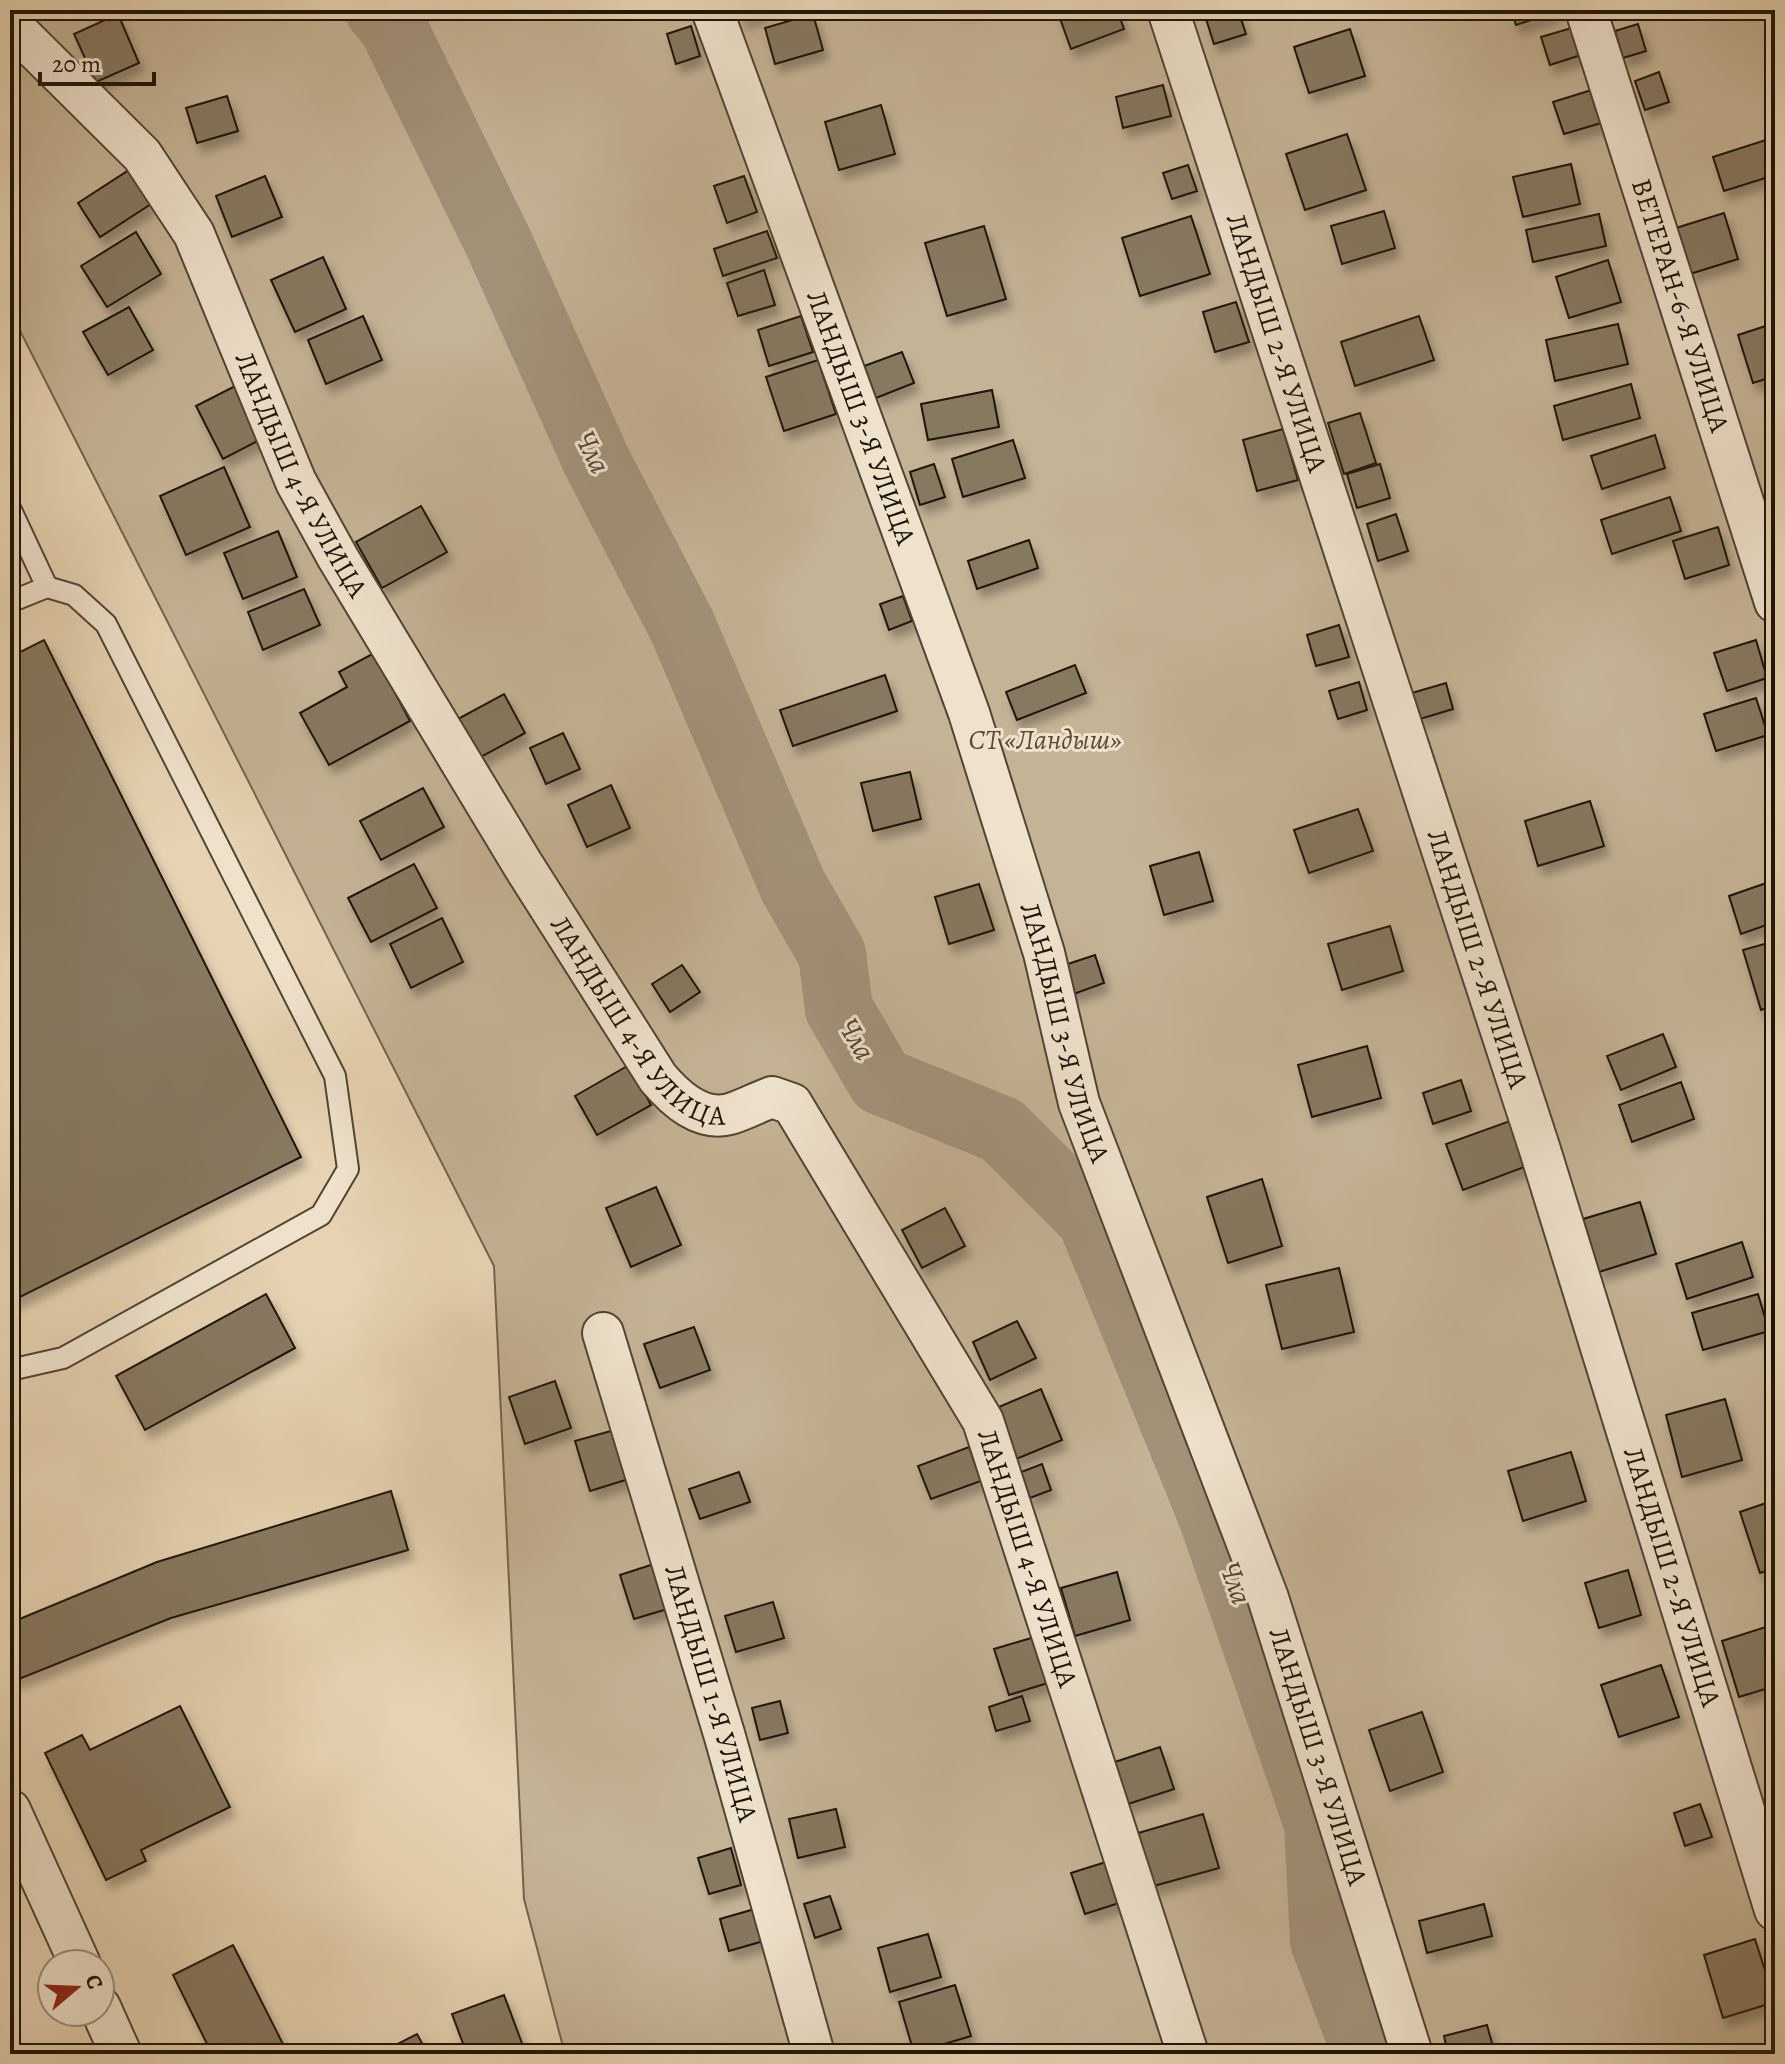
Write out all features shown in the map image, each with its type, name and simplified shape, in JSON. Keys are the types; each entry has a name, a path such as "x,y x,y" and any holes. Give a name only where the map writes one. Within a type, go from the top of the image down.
{"street":[{"name":"ЛАНДЫШ 3-Я УЛИЦА","path":"712,10 969,713 1044,953 1079,1103 1268,1598 1412,2054"},
{"name":"ЛАНДЫШ 2-Я УЛИЦА","path":"1168,10 1540,1150 1775,1910"},
{"name":"ВЕТЕРАН-6-Я УЛИЦА","path":"1586,10 1775,602"},
{"name":"ЛАНДЫШ 4-Я УЛИЦА","path":"10,24 142,155 194,234 296,482 324,533 523,865 658,1078 678,1101 713,1115 729,1114 772,1097 792,1104 983,1421 1188,2054"},
{"name":"ЛАНДЫШ 1-Я УЛИЦА","path":"603,1333 725,1737 814,2054"},
{"path":"10,1810 73,1948"},
{"path":"109,2028 121,2054"}],"lane":[{"path":"10,508 47,587"},
{"path":"10,602 47,587 74,595 106,624 335,1076 348,1169 321,1215 63,1358 10,1370"}],"green space":[{"name":"СТ «Ландыш»","path":"10,10 1775,10 1775,2054 565,2054 524,1899 494,1266 10,311"}],"building":[{"path":"739,10 771,10 743,20"},
{"path":"1057,10 1117,10 1124,29 1071,49"},
{"path":"1238,10 1246,34 1214,44 1206,19"},
{"path":"1511,10 1556,10 1556,12 1516,25"},
{"path":"118,14 139,63 96,82 74,34"},
{"path":"813,14 823,50 775,64 765,28"},
{"path":"1638,24 1646,51 1623,58 1615,31"},
{"path":"691,26 700,56 676,64 667,34"},
{"path":"1575,27 1584,54 1550,65 1541,37"},
{"path":"1350,29 1365,76 1309,93 1294,47"},
{"path":"1659,72 1669,102 1645,110 1635,81"},
{"path":"1163,85 1171,116 1123,128 1116,97"},
{"path":"1598,88 1608,121 1564,134 1553,102"},
{"path":"227,96 238,131 197,143 186,108"},
{"path":"881,105 895,154 839,170 825,122"},
{"path":"1347,134 1366,190 1305,210 1286,154"},
{"path":"1775,137 1775,175 1724,191 1713,157"},
{"path":"1571,164 1580,204 1523,217 1513,177"},
{"path":"1188,165 1197,191 1172,199 1163,173"},
{"path":"129,170 151,204 100,237 78,203"},
{"path":"265,176 282,217 232,237 216,196"},
{"path":"744,176 757,212 727,223 714,186"},
{"path":"1384,211 1395,248 1342,264 1331,226"},
{"path":"1724,213 1738,259 1690,274 1676,228"},
{"path":"1599,214 1606,246 1533,262 1526,230"},
{"path":"1191,216 1210,274 1140,296 1122,238"},
{"path":"984,226 1006,299 947,316 925,243"},
{"path":"767,231 777,258 723,276 714,249"},
{"path":"136,232 161,274 107,307 81,266"},
{"path":"323,257 346,309 295,332 271,280"},
{"path":"1608,260 1621,302 1569,318 1556,277"},
{"path":"764,270 775,305 738,316 727,283"},
{"path":"1236,302 1249,342 1215,352 1203,312"},
{"path":"129,307 153,350 108,375 83,332"},
{"path":"363,316 382,360 326,384 308,340"},
{"path":"801,316 813,352 769,366 758,330"},
{"path":"1419,316 1434,360 1355,386 1341,342"},
{"path":"1775,323 1775,376 1753,383 1738,335"},
{"path":"1618,324 1628,364 1555,381 1546,340"},
{"path":"902,352 914,383 876,398 864,366"},
{"path":"818,360 836,414 784,431 766,377"},
{"path":"1631,384 1640,418 1563,440 1554,406"},
{"path":"237,385 265,437 223,459 196,406"},
{"path":"992,390 999,427 928,440 921,404"},
{"path":"1360,413 1376,463 1344,474 1328,423"},
{"path":"1283,429 1298,480 1257,491 1243,440"},
{"path":"1655,435 1665,468 1602,489 1591,456"},
{"path":"1013,440 1025,478 963,497 952,459"},
{"path":"934,464 945,497 920,505 910,472"},
{"path":"1380,464 1390,498 1357,508 1347,474"},
{"path":"224,467 250,527 186,555 160,496"},
{"path":"1670,497 1681,531 1612,554 1601,520"},
{"path":"421,506 447,552 382,588 356,542"},
{"path":"1396,514 1408,551 1378,561 1367,524"},
{"path":"1718,527 1729,565 1685,579 1673,541"},
{"path":"278,531 297,577 243,599 224,553"},
{"path":"1029,540 1038,568 977,589 968,561"},
{"path":"304,589 320,625 263,650 248,612"},
{"path":"903,596 912,621 889,630 880,604"},
{"path":"1339,625 1349,657 1316,666 1307,635"},
{"path":"44,640 301,1157 10,1302 10,657"},
{"path":"1756,640 1767,678 1727,691 1714,653"},
{"path":"374,653 410,721 329,765 300,713 347,687 339,672"},
{"path":"1075,665 1086,693 1017,720 1006,692"},
{"path":"885,675 897,711 793,746 780,710"},
{"path":"1359,682 1367,710 1338,719 1329,691"},
{"path":"1446,683 1453,709 1420,719 1412,693"},
{"path":"504,694 525,733 479,758 458,719"},
{"path":"1756,698 1768,735 1716,751 1704,714"},
{"path":"563,733 580,769 546,784 530,748"},
{"path":"910,772 921,819 873,831 861,783"},
{"path":"611,785 630,828 587,847 568,805"},
{"path":"423,788 444,827 381,860 360,821"},
{"path":"1590,801 1604,846 1538,866 1525,821"},
{"path":"1358,809 1373,851 1309,873 1294,830"},
{"path":"1199,852 1213,901 1164,915 1150,866"},
{"path":"414,864 437,908 371,942 348,898"},
{"path":"1775,880 1775,922 1741,934 1729,896"},
{"path":"979,884 994,930 949,944 935,897"},
{"path":"442,918 463,962 411,988 390,944"},
{"path":"1390,926 1403,971 1342,990 1328,944"},
{"path":"1775,941 1775,1005 1761,1010 1743,950"},
{"path":"1095,955 1104,983 1071,995 1062,966"},
{"path":"682,965 700,992 670,1012 652,984"},
{"path":"1663,1034 1676,1067 1621,1090 1607,1056"},
{"path":"1367,1046 1381,1098 1312,1117 1298,1065"},
{"path":"629,1065 651,1105 597,1135 575,1096"},
{"path":"1461,1080 1471,1111 1433,1124 1423,1093"},
{"path":"1681,1082 1694,1119 1632,1142 1619,1105"},
{"path":"1510,1121 1527,1166 1463,1190 1446,1144"},
{"path":"1262,1179 1282,1246 1228,1263 1207,1197"},
{"path":"656,1187 681,1245 631,1267 606,1208"},
{"path":"1640,1202 1656,1254 1599,1272 1583,1219"},
{"path":"945,1208 965,1246 922,1268 902,1230"},
{"path":"1742,1242 1753,1277 1687,1299 1676,1264"},
{"path":"1339,1268 1354,1332 1282,1349 1266,1285"},
{"path":"266,1294 295,1348 145,1430 116,1376"},
{"path":"1758,1294 1769,1331 1703,1350 1692,1313"},
{"path":"1017,1321 1036,1358 990,1380 973,1342"},
{"path":"694,1327 710,1370 660,1388 644,1344"},
{"path":"555,1381 571,1428 525,1444 509,1397"},
{"path":"1041,1389 1062,1440 1014,1460 994,1409"},
{"path":"1725,1399 1742,1460 1682,1477 1666,1415"},
{"path":"618,1429 632,1478 590,1491 575,1441"},
{"path":"969,1447 981,1481 931,1499 918,1466"},
{"path":"1571,1452 1586,1501 1523,1521 1508,1471"},
{"path":"1042,1464 1051,1490 1030,1498 1021,1472"},
{"path":"739,1472 750,1502 700,1519 689,1489"},
{"path":"391,1491 408,1550 171,1618 14,1681 10,1671 10,1623 157,1562"},
{"path":"1775,1500 1775,1568 1760,1573 1740,1512"},
{"path":"660,1562 674,1607 634,1619 620,1575"},
{"path":"1628,1570 1641,1615 1599,1628 1585,1583"},
{"path":"1117,1572 1130,1620 1075,1636 1061,1588"},
{"path":"773,1602 784,1638 736,1652 725,1616"},
{"path":"1775,1624 1775,1686 1739,1697 1722,1641"},
{"path":"1038,1636 1051,1682 1009,1695 994,1649"},
{"path":"1661,1665 1679,1717 1619,1737 1601,1685"},
{"path":"1022,1696 1030,1721 996,1731 989,1707"},
{"path":"780,1701 788,1733 760,1740 752,1708"},
{"path":"180,1706 230,1807 141,1850 146,1861 106,1880 45,1753 82,1735 90,1750"},
{"path":"1422,1712 1443,1772 1390,1791 1369,1730"},
{"path":"1160,1747 1174,1789 1125,1805 1112,1763"},
{"path":"1700,1804 1712,1837 1685,1846 1674,1813"},
{"path":"836,1809 845,1847 798,1858 789,1819"},
{"path":"1203,1814 1219,1868 1150,1887 1135,1834"},
{"path":"731,1848 741,1885 709,1894 698,1858"},
{"path":"1109,1861 1122,1902 1085,1914 1071,1873"},
{"path":"830,1896 841,1929 815,1938 804,1904"},
{"path":"1484,1904 1492,1936 1427,1953 1419,1921"},
{"path":"758,1908 767,1940 729,1951 720,1919"},
{"path":"928,1934 941,1977 890,1992 878,1948"},
{"path":"1755,1939 1775,2002 1723,2018 1704,1955"},
{"path":"233,1945 288,2054 212,2054 173,1975"},
{"path":"955,1985 971,2036 914,2053 899,2002"},
{"path":"504,1995 526,2054 467,2054 452,2014"},
{"path":"1487,2025 1495,2054 1448,2054 1444,2036"},
{"path":"417,2034 428,2054 378,2054"}],"waterway":[{"name":"Чла","path":"379,10 393,27 499,244 596,460 682,626 793,886 832,954 839,1009 881,1081 1002,1130 1091,1219 1212,1516 1318,1824 1324,1941 1363,2045 1362,2054"}]}
